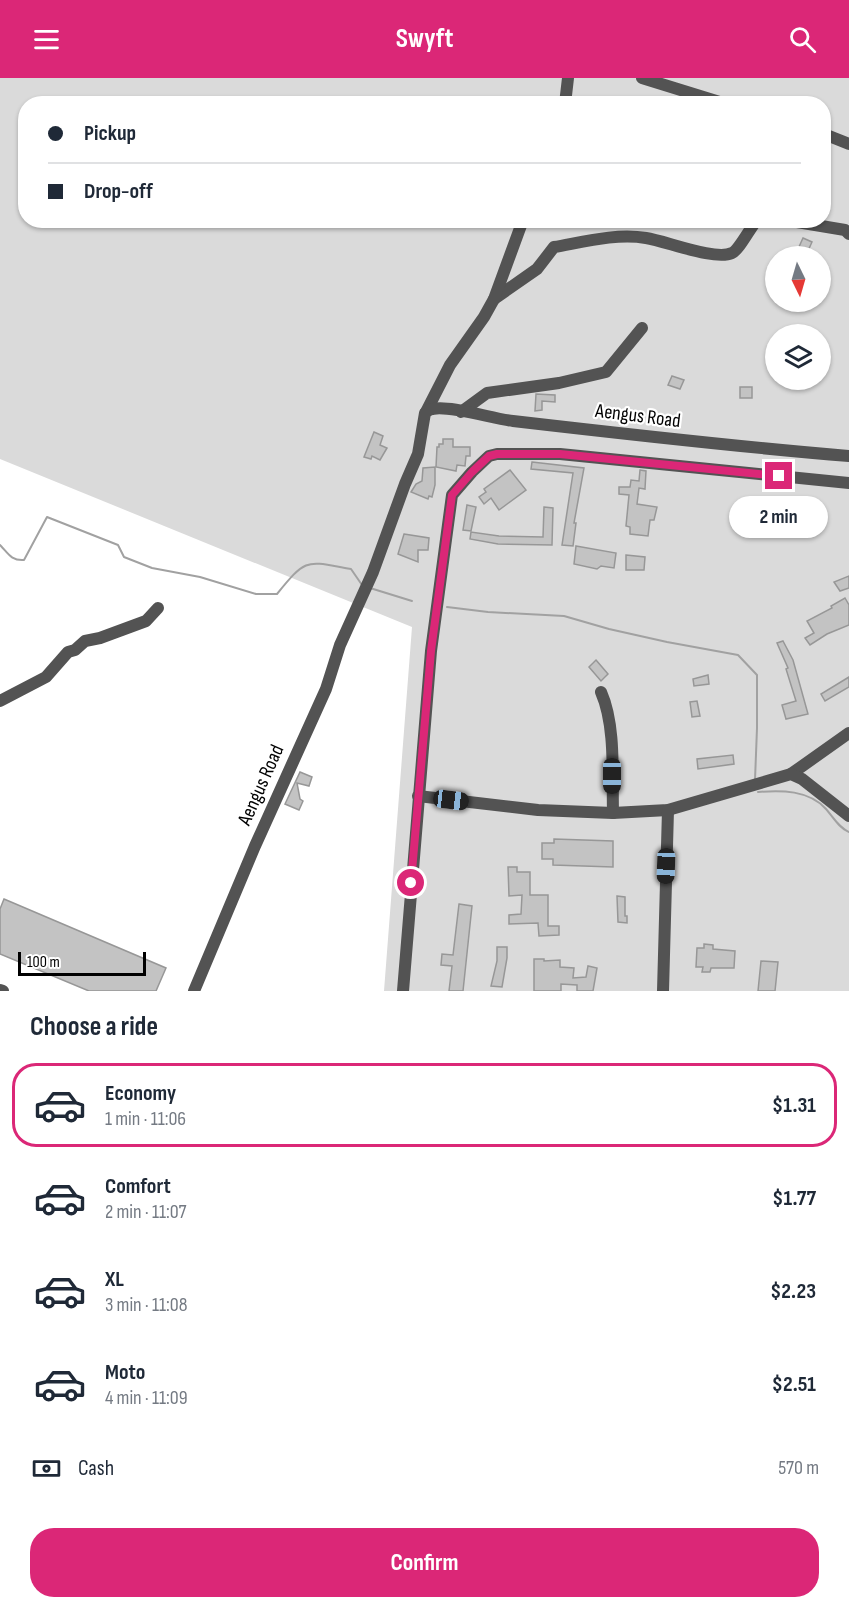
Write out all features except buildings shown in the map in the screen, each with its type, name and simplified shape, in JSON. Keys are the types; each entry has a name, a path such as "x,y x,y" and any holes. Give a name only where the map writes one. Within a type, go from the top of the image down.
{"street":[{"path":"566,96 568,78"},
{"path":"642,78 700,96"},
{"path":"831,137 849,144"},
{"path":"425,414 450,365 494,299 520,228"},
{"path":"494,299 537,269 554,247 604,239 645,237 712,254 726,255 734,253 751,228"},
{"path":"831,228 845,230 849,234"},
{"path":"461,411 487,393 559,383 606,372 642,328"},
{"name":"Aengus Road","path":"194,991 255,846 326,688 340,645 369,581 418,454 425,414 434,408 461,411 501,420 849,456"},
{"path":"403,991 431,651 452,495 472,472 489,456 497,454 560,454 849,483"},
{"path":"0,701 46,677 68,652 75,650 85,641 100,638 146,621 158,608"},
{"path":"601,692 607,706 608,716 613,813"},
{"path":"418,796 530,809 613,813 668,810 791,774 849,733"},
{"path":"791,774 802,778 849,816"},
{"path":"663,991 668,810"}],"shaded area":[{"path":"0,78 849,78 849,991 384,991 412,627 0,459"}],"waterway":[{"path":"0,545 13,558 24,560 47,517 118,545 124,557 152,568 200,577 256,594 277,594 295,573 308,565 316,564 351,569 362,585"},
{"path":"370,588 412,601"},
{"path":"447,607 488,612 564,616 609,629 738,655 757,675 755,780"},
{"path":"758,792 785,791 811,798 826,809 839,825 849,832"}],"route":[{"path":"411,883 431,651 452,495 472,472 489,456 497,454 560,454 779,476"}]}
